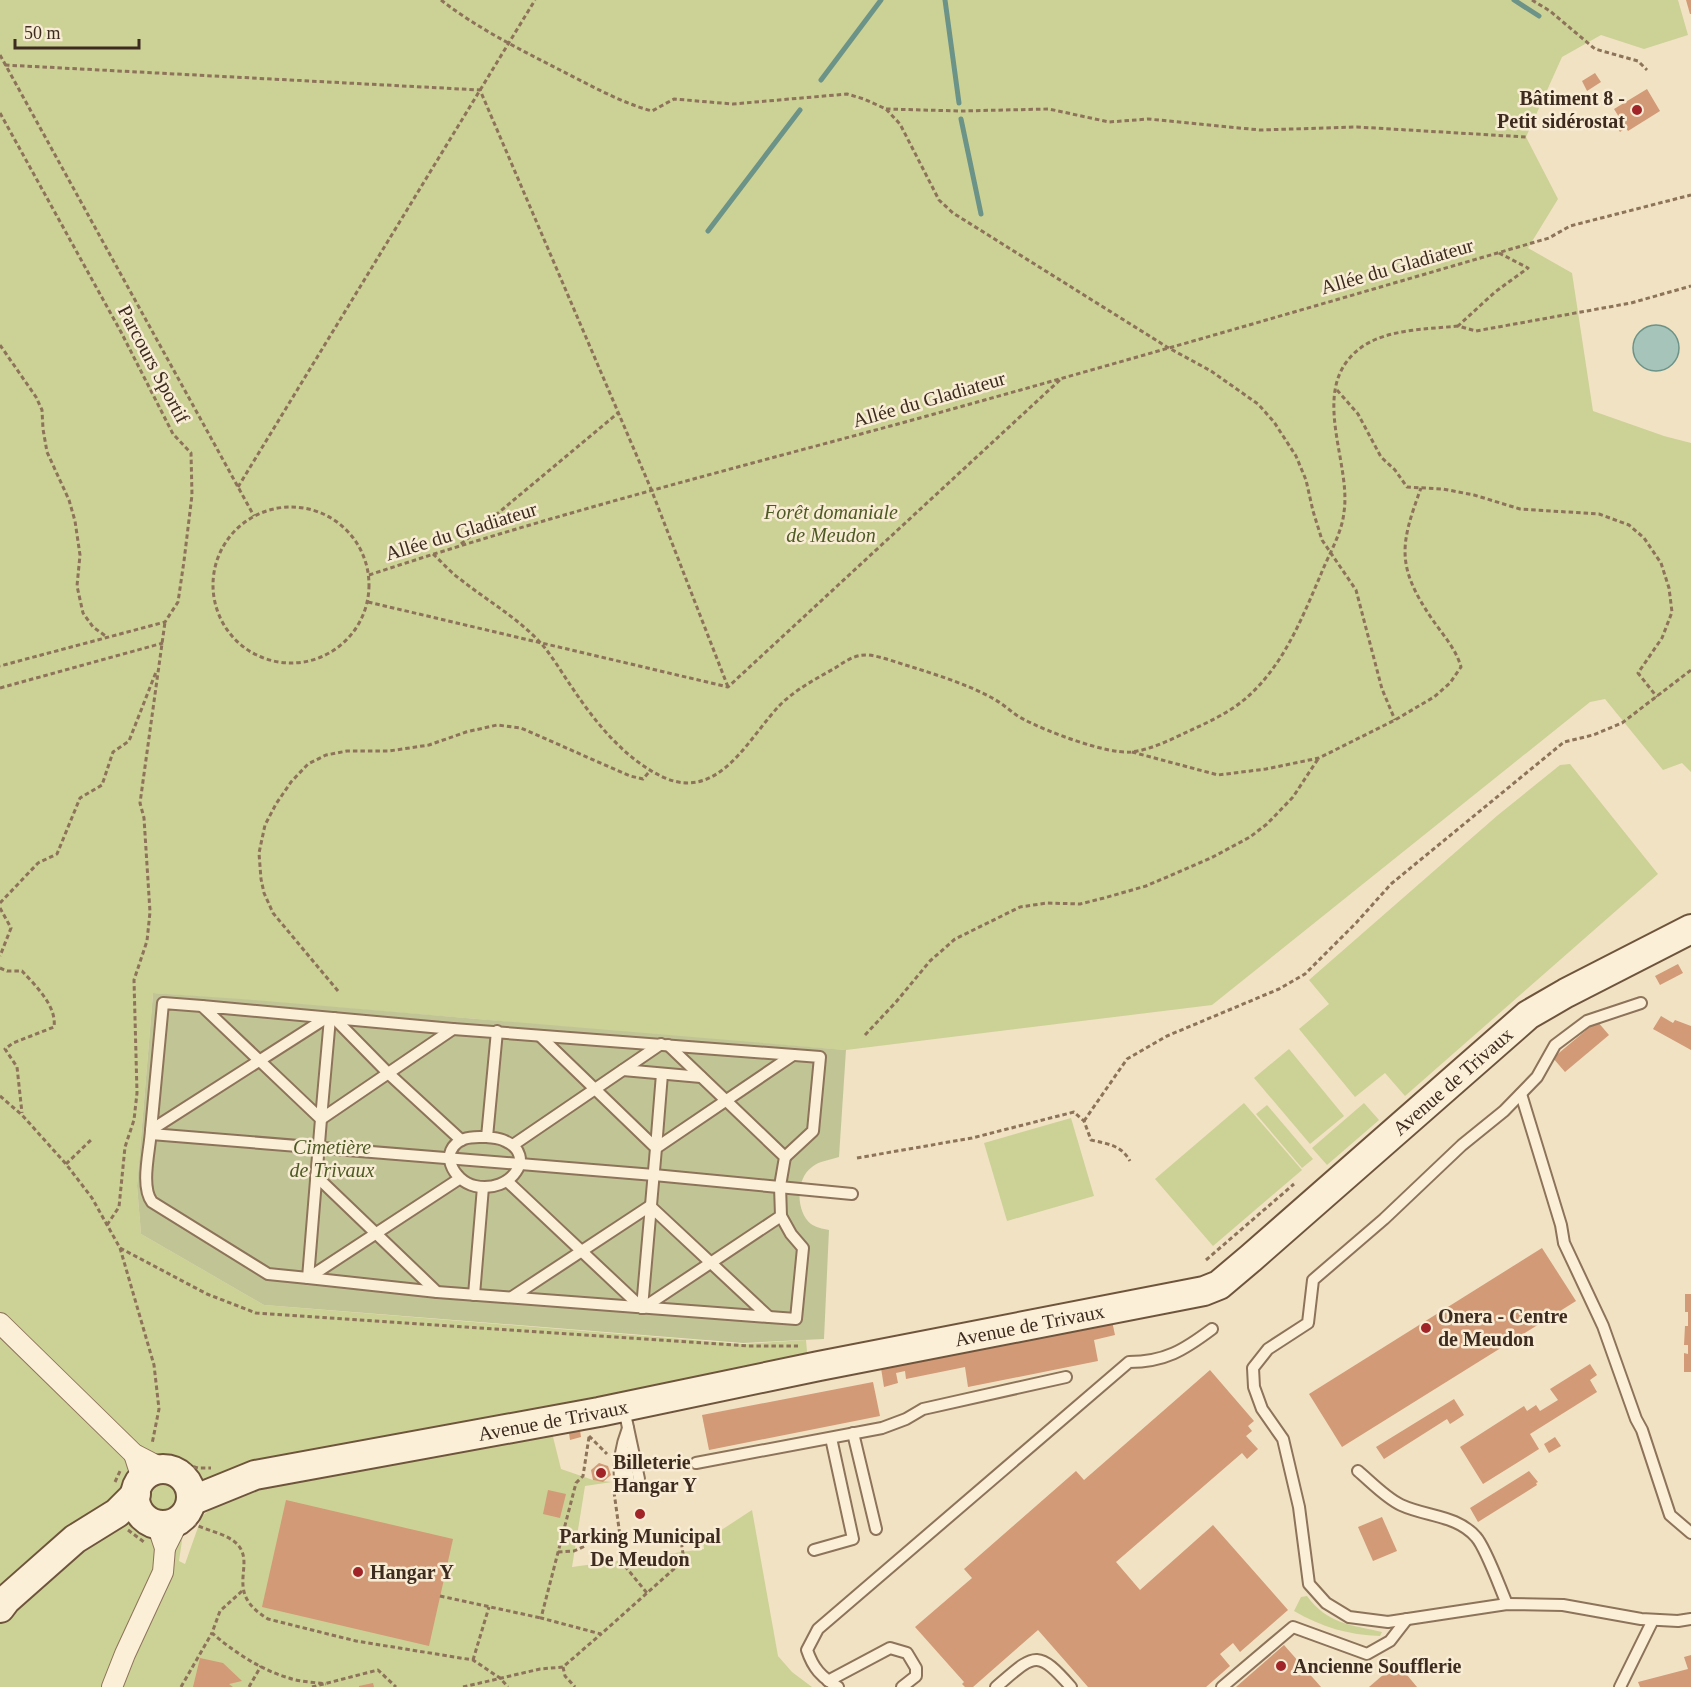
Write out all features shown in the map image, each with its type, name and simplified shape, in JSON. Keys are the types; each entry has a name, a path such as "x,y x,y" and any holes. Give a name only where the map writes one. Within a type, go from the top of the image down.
{"main road":[{"name":"Avenue de Trivaux","path":"0,1608 75,1539 157,1501 221,1488 255,1475 625,1417 819,1366 1204,1291 1219,1285 1528,1015 1691,929"}],"street":[{"path":"0,1323 157,1501 163,1572 112,1687"}],"lane":[{"path":"163,1003 330,1018 820,1057 813,1131 785,1157 780,1186 781,1216 791,1234 803,1248 796,1319 437,1292 268,1274 152,1202 148,1197 146,1184 163,1003"},
{"path":"1641,1003 1587,1021 1555,1045 1537,1077 1504,1112 1462,1145 1384,1219 1313,1280 1308,1323 1268,1349 1253,1368 1254,1387 1262,1409 1282,1439 1299,1507 1309,1584 1326,1603 1349,1617 1388,1622 1507,1604 1563,1605 1653,1620 1691,1619"},
{"path":"202,1006 321,1119"},
{"path":"151,1132 330,1018"},
{"path":"330,1018 461,1140"},
{"path":"308,1278 330,1018"},
{"path":"321,1119 453,1029"},
{"path":"487,1137 497,1031"},
{"path":"540,1036 656,1148"},
{"path":"513,1145 594,1089 664,1045"},
{"path":"664,1045 785,1157"},
{"path":"656,1148 794,1055"},
{"path":"623,1070 701,1077"},
{"path":"642,1308 662,1074"},
{"path":"1521,1094 1561,1225 1564,1242 1603,1326 1671,1515 1691,1533"},
{"path":"151,1132 852,1194"},
{"path":"487,1137 506,1141 513,1145 520,1158 517,1171 499,1186 483,1187 465,1183 454,1172 450,1158 453,1148 461,1140 487,1137"},
{"path":"316,1176 437,1292"},
{"path":"308,1278 459,1179"},
{"path":"507,1181 642,1308"},
{"path":"474,1295 483,1187"},
{"path":"512,1297 650,1206"},
{"path":"650,1206 769,1317"},
{"path":"642,1308 781,1216"},
{"path":"902,1687 916,1676 916,1668 907,1653 890,1648 833,1684 811,1664 807,1650 818,1629 1129,1362 1151,1362 1188,1348 1212,1329"},
{"path":"696,1463 882,1428 906,1419 923,1409 1066,1377"},
{"path":"625,1417 618,1468 625,1481"},
{"path":"625,1417 625,1481"},
{"path":"853,1433 876,1529"},
{"path":"814,1550 853,1539 831,1438"},
{"path":"1358,1471 1398,1504 1422,1514 1450,1518 1470,1531 1479,1540 1507,1604"},
{"path":"1222,1687 1293,1627 1367,1654 1390,1641 1407,1619"},
{"path":"1620,1687 1653,1620"},
{"path":"996,1687 1022,1665 1038,1660 1053,1666 1071,1687"}],"path":[{"path":"441,0 460,15 508,43 627,104 652,111 674,99 732,104 847,94 886,109 960,111 1049,109 1109,122 1148,119 1260,130 1357,127 1526,137"},
{"path":"238,487 535,0"},
{"path":"1532,0 1550,11 1595,49 1638,61 1647,70"},
{"path":"0,55 254,516"},
{"path":"5,64 480,90"},
{"path":"480,90 651,489 728,687"},
{"path":"886,109 900,124 939,200 953,213 1167,347 1211,371 1258,404 1274,422 1296,456 1306,480 1322,540 1356,590 1382,689 1395,720"},
{"name":"Parcours Sportif","path":"0,114 121,332 174,434 191,453 192,495 178,602 165,622"},
{"name":"Allée du Gladiateur","path":"369,575 651,489 910,421 1549,238 1570,226 1691,195"},
{"path":"1458,326 1495,292 1528,268 1498,252"},
{"path":"1131,752 1162,744 1220,717 1237,706 1266,677 1290,644 1330,551 1344,512 1344,486 1334,428 1336,388 1339,373 1350,357 1365,344 1387,335 1458,326 1476,331 1631,303 1691,286"},
{"path":"0,345 36,397 42,410 47,452 69,500 75,521 81,555 76,586 83,613 93,627 106,637"},
{"path":"728,687 1063,377"},
{"path":"1336,388 1358,414 1381,457 1395,470 1407,487 1443,489 1474,495 1520,509 1599,514 1629,525 1644,538 1662,563 1669,588 1672,612 1662,638 1638,673 1657,697"},
{"path":"458,546 618,413"},
{"path":"433,554 459,579 497,605 540,643 587,709 626,752 650,771 679,783 693,783 712,776 731,764 783,702 802,687 848,659 865,654 946,677 994,699 1023,720 1100,748 1131,752 1218,775 1266,769 1319,758 1395,720 1434,696 1450,683 1461,667 1457,654 1431,618 1408,578 1404,547 1409,520 1421,488"},
{"path":"296,506 322,513 345,527 361,549 369,575 368,602 358,627 340,647 317,660 290,664 266,660 243,648 226,630 215,608 212,583 216,558 228,537 246,519 254,516 269,509 296,506"},
{"path":"368,602 728,687"},
{"path":"0,666 165,622 164,643 158,667 140,803 144,818 150,912 147,941 134,980 136,1102 134,1120 125,1147 119,1207 107,1225"},
{"path":"0,687 164,643"},
{"path":"0,903 38,863 57,854 80,798 102,785 113,752 129,741 158,667"},
{"path":"1084,1120 1127,1059 1167,1036 1279,989 1305,974 1391,884 1564,742 1593,735 1622,723 1691,670"},
{"path":"338,991 273,913 264,893 261,879 259,853 265,825 291,782 308,764 326,755 347,751 390,751 429,745 466,732 497,725 521,728 630,776 643,779 650,771"},
{"path":"865,1035 930,961 955,939 1020,907 1047,903 1080,904 1104,898 1146,886 1211,858 1250,837 1267,824 1293,797 1319,758"},
{"path":"0,908 11,928 0,956"},
{"path":"0,968 7,971 22,971 40,990 55,1019 54,1027 13,1043 5,1049 17,1066 22,1115"},
{"path":"0,1096 22,1115 93,1198 120,1248 154,1365 159,1409 152,1443"},
{"path":"857,1158 972,1138 1074,1112 1084,1120 1091,1140 1119,1147 1130,1161"},
{"path":"66,1164 93,1138"},
{"path":"1206,1260 1294,1185"},
{"path":"120,1248 207,1294 256,1312 748,1346 801,1346"},
{"path":"541,1618 576,1483 583,1476 589,1436 606,1451 608,1460"},
{"path":"625,1481 624,1565 647,1593"},
{"path":"157,1501 192,1524 234,1541 241,1548 242,1591 256,1612 268,1619 356,1641 473,1660 500,1678 508,1687"},
{"path":"463,1687 540,1669 563,1667 684,1560 680,1534"},
{"path":"558,1552 574,1551 585,1546"},
{"path":"181,1687 212,1633 220,1611 242,1591"},
{"path":"440,1596 601,1634"},
{"path":"473,1660 489,1607"},
{"path":"212,1633 224,1644 261,1666 290,1678 326,1684"},
{"path":"249,1687 261,1666"},
{"path":"563,1667 565,1676 575,1687"},
{"path":"312,1687 378,1670 396,1687"}],"green space":[{"name":"Forêt domaniale de Meudon","path":"0,0 1678,0 1688,35 1644,49 1601,35 1562,57 1526,137 1558,199 1528,248 1572,273 1593,411 1691,443 1691,772 1682,763 1663,770 1605,699 1590,702 1212,1005 846,1050 613,1033 478,1019 153,993 137,1186 141,1234 264,1305 743,1344 806,1340 808,1363 212,1499 184,1527 179,1561 185,1564 202,1516 227,1496 552,1433 561,1469 593,1480 612,1482 585,1486 572,1567 704,1549 703,1542 752,1510 778,1656 792,1672 812,1687 0,1687"},
{"path":"1570,764 1658,874 1405,1096 1385,1073 1355,1097 1299,1029 1329,1004 1309,980 1498,815 1560,765"},
{"name":"Cimetière de Trivaux","path":"153,993 846,1050 839,1157 812,1167 800,1186 800,1203 806,1218 813,1225 829,1230 824,1339 743,1343 264,1305 141,1234 137,1186"},
{"path":"1289,1049 1344,1116 1310,1144 1254,1078"},
{"path":"1244,1103 1302,1170 1213,1246 1155,1179"},
{"path":"1364,1103 1379,1120 1327,1165 1312,1148"},
{"path":"1267,1105 1313,1159 1302,1168 1256,1114"},
{"path":"1071,1118 1094,1196 1007,1221 984,1143"},
{"path":"1307,1596 1332,1618 1350,1625 1382,1632 1380,1636 1336,1629 1315,1622 1294,1611 1301,1597"}],"water":[{"path":"1656,325 1672,332 1679,348 1672,364 1656,371 1640,364 1633,348 1640,332"}],"building":[{"path":"1686,0 1691,0 1691,14 1690,14"},
{"path":"1595,73 1601,82 1587,91 1582,81"},
{"name":"Bâtiment 8 - Petit sidérostat","path":"1647,89 1660,111 1628,131 1626,128 1620,132 1616,126 1622,122 1614,109"},
{"path":"1678,964 1683,973 1660,985 1655,976"},
{"path":"1661,1016 1673,1023 1675,1020 1691,1026 1691,1050 1653,1029"},
{"path":"1597,1021 1609,1035 1565,1072 1553,1058"},
{"path":"1542,1248 1576,1301 1342,1447 1309,1394"},
{"path":"1685,1294 1691,1294 1691,1372 1684,1372 1684,1353 1688,1354 1688,1345 1684,1345 1685,1326 1688,1326"},
{"path":"1112,1321 1115,1335 1094,1340 1098,1361 968,1387 965,1367 906,1379 905,1371 896,1373 898,1383 884,1387 881,1368"},
{"path":"1590,1364 1597,1375 1590,1380 1597,1392 1530,1434 1539,1449 1483,1484 1460,1447 1524,1406 1527,1411 1536,1405 1540,1411 1558,1400 1550,1389"},
{"path":"1210,1370 1254,1421 1248,1426 1252,1431 1246,1436 1258,1449 1247,1459 1242,1453 1116,1562 1140,1590 1213,1525 1288,1610 1240,1652 1233,1643 1220,1654 1230,1666 1206,1687 1088,1687 1038,1630 973,1687 965,1687 962,1684 964,1682 915,1627 972,1578 964,1569 1076,1471 1084,1480"},
{"path":"873,1382 880,1416 709,1450 702,1415"},
{"path":"1454,1399 1464,1415 1450,1424 1447,1419 1384,1459 1376,1447"},
{"path":"580,1430 581,1437 570,1440 569,1433"},
{"path":"1555,1437 1561,1446 1549,1453 1544,1444"},
{"name":"Billeterie Hangar Y","path":"599,1463 608,1466 611,1475 603,1482 593,1480 591,1470"},
{"path":"1529,1471 1538,1482 1537,1485 1478,1522 1470,1508"},
{"path":"548,1490 566,1494 560,1518 543,1514"},
{"name":"Hangar Y","path":"286,1500 453,1539 429,1646 262,1607"},
{"path":"1382,1517 1397,1551 1373,1561 1358,1527"},
{"name":"Ancienne Soufflerie","path":"1284,1645 1321,1687 1236,1687"},
{"path":"1691,1655 1691,1687 1640,1687 1638,1682 1688,1669 1684,1657"},
{"path":"200,1658 223,1663 242,1681 229,1684 233,1687 193,1687"},
{"name":"Ancienne Soufflerie","path":"1397,1663 1417,1687 1369,1687"},
{"path":"373,1683 374,1687 359,1687 359,1686"}],"waterway":[{"path":"821,80 881,0"},
{"path":"945,0 959,103"},
{"path":"1514,0 1539,16"},
{"path":"708,231 800,110"},
{"path":"961,119 981,214"}],"place":[{"name":"Bâtiment 8 - Petit sidérostat","path":"1637,110"},
{"name":"Onera - Centre de Meudon","path":"1426,1328"},
{"name":"Billeterie Hangar Y","path":"601,1473"},
{"name":"Parking Municipal De Meudon","path":"640,1514"},
{"name":"Hangar Y","path":"358,1572"},
{"name":"Ancienne Soufflerie","path":"1281,1666"}]}
